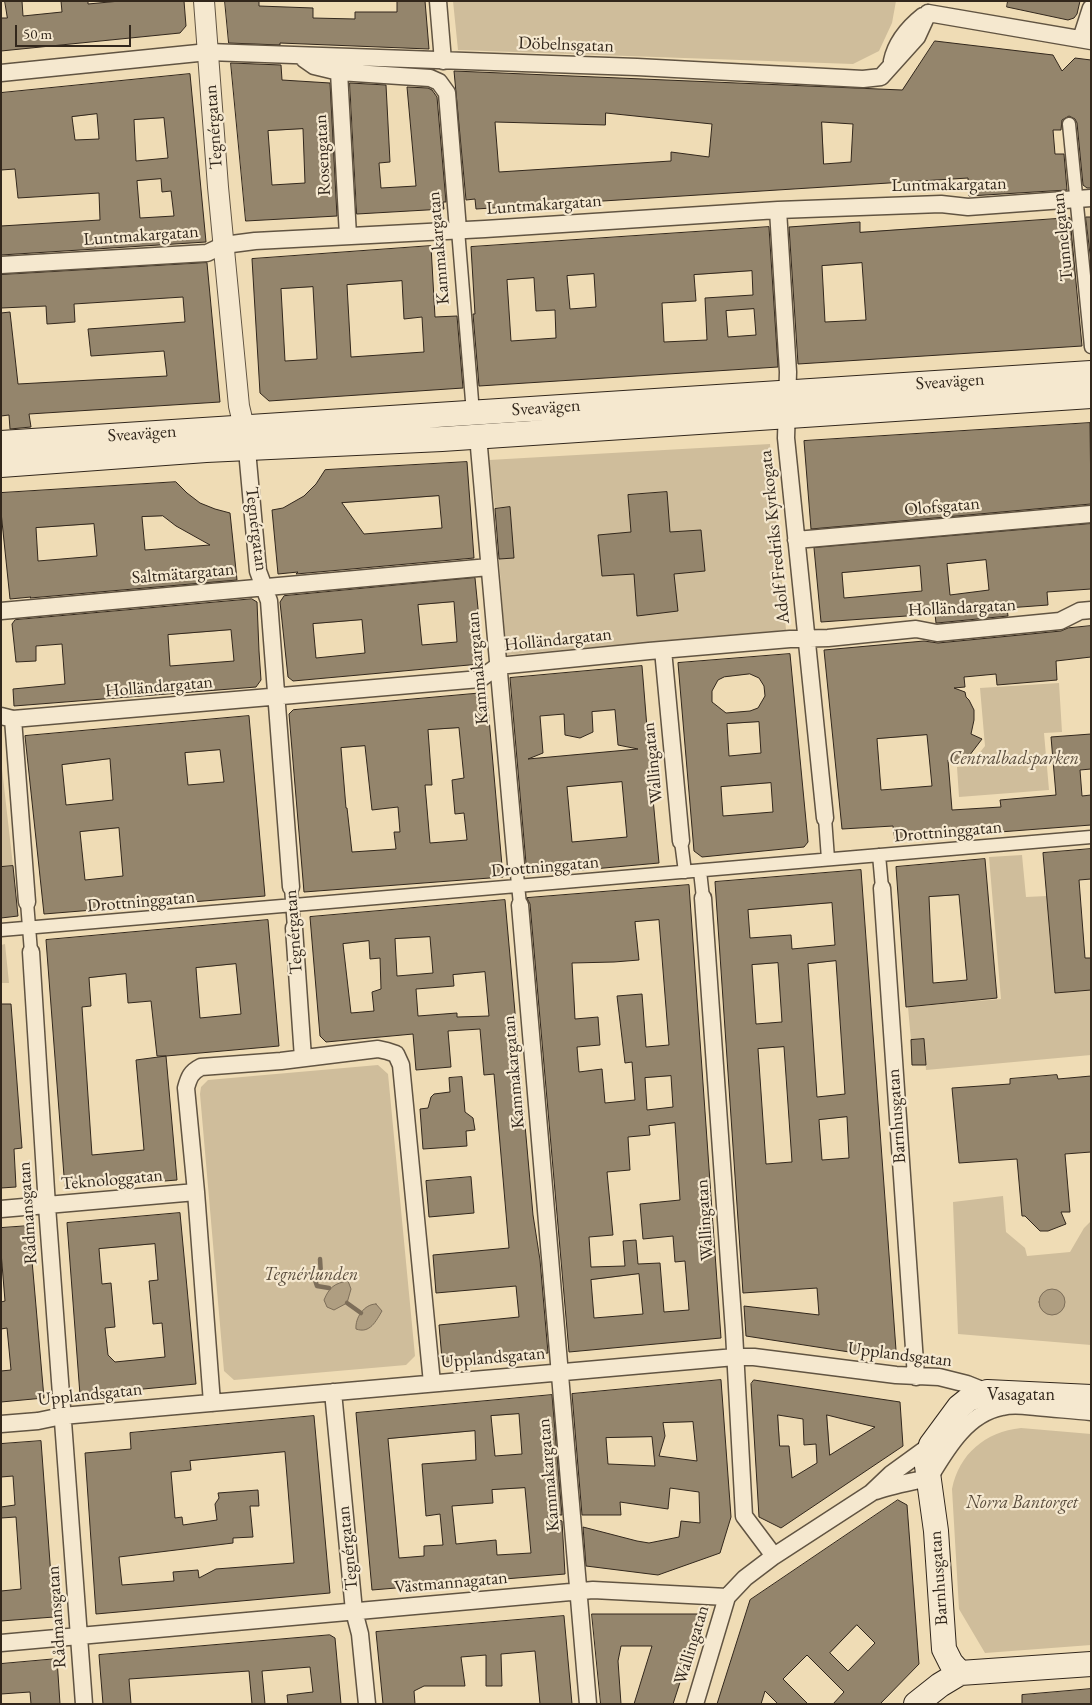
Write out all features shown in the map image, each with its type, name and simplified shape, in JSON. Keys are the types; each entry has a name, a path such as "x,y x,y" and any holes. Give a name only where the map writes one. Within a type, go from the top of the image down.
{"main road":[{"name":"Sveavägen","path":"1,443 478,436 1091,373"},
{"name":"Sveavägen","path":"1,465 206,450 246,438 473,413 1091,396"},
{"name":"Vasagatan","path":"928,1478 927,1466 931,1445 959,1407 969,1399 986,1392 1091,1397"},
{"name":"Barnhusgatan","path":"928,1478 936,1531 944,1649 951,1663 960,1673"},
{"path":"916,1704 944,1649"},
{"path":"916,1704 940,1685 960,1673 1091,1664"}],"street":[{"name":"Tegnérgatan","path":"204,1 218,188 239,406 246,438 258,571 269,601 303,1058"},
{"path":"438,1 443,61"},
{"path":"1086,40 1091,8"},
{"name":"Döbelnsgatan","path":"1,73 208,52 637,67 863,79 881,77 917,37 928,13 1086,40"},
{"name":"Döbelnsgatan","path":"300,56 314,66 339,72 430,78 439,82"},
{"name":"Rosengatan","path":"339,72 348,236"},
{"name":"Kammakargatan","path":"439,82 447,93 473,413"},
{"name":"Tunnelgatan","path":"1069,124 1084,198 1091,347"},
{"name":"Luntmakargatan","path":"1,265 207,253 224,245 255,241 778,210 941,204 968,207 1084,198"},
{"name":"Adolf Fredriks Kyrkogata","path":"778,210 788,372 786,438 828,859"},
{"name":"Kammakargatan","path":"478,436 588,1704"},
{"name":"Olofsgatan","path":"796,540 1091,514"},
{"name":"Saltmätargatan","path":"1,611 489,567"},
{"name":"Holländargatan","path":"7,718 480,679 498,666 916,629 937,633 1060,621 1080,611 1091,610"},
{"name":"Wallingatan","path":"663,650 685,872"},
{"name":"Rådmansgatan","path":"7,718 31,952 47,1206 84,1704"},
{"name":"Drottninggatan","path":"1,930 1091,837"},
{"name":"Barnhusgatan","path":"880,855 916,1377"},
{"name":"Wallingatan","path":"700,871 735,1357 744,1516 774,1556"},
{"path":"212,1403 186,1088 189,1077 193,1071 201,1067 378,1050 396,1054 401,1065 432,1383"},
{"name":"Teknologgatan","path":"1,1209 196,1192"},
{"name":"Upplandsgatan","path":"1,1424 38,1421 62,1416 735,1357 754,1357 916,1377 939,1378 953,1380 986,1392"},
{"name":"Tegnérgatan","path":"333,1392 354,1611 360,1634 367,1704"},
{"name":"Vasagatan","path":"928,1478 958,1435 986,1412 1002,1406 1091,1412"},
{"path":"727,1597 745,1578 774,1556 871,1493 891,1474 931,1445"},
{"path":"871,1493 898,1483 928,1478"},
{"name":"Västmannagatan","path":"1,1643 594,1590 727,1597"},
{"name":"Wallingatan","path":"695,1704 727,1597"}],"green space":[{"path":"453,1 896,1 892,23 879,51 853,64 458,50"},
{"path":"770,444 786,630 506,655 499,559 514,557 510,508 495,509 489,460"},
{"name":"Centralbadsparken","path":"1059,683 1062,732 1044,733 1049,790 959,797 957,767 969,766 985,746 980,688"},
{"path":"1,760 13,866 1,867"},
{"path":"1022,855 1026,897 1047,896 1055,993 1091,990 1091,1055 926,1070 924,1040 911,1040 908,1007 1001,999 989,857"},
{"path":"5,944 9,983 1,983 1,945"},
{"name":"Tegnérlunden","path":"378,1065 388,1074 415,1356 406,1365 234,1380 224,1371 200,1094 201,1087 208,1080"},
{"path":"1003,1196 1006,1232 1025,1248 1027,1256 1070,1252 1084,1228 1091,1221 1091,1345 958,1334 953,1202"},
{"name":"Norra Bantorget","path":"1021,1428 1091,1434 1091,1645 985,1653 959,1609 952,1489 955,1476 967,1455 985,1440 1008,1430"}],"shaded area":[{"path":"348,1281 351,1289 347,1303 334,1310 327,1307 324,1300 330,1289 339,1283"},
{"path":"1052,1289 1061,1293 1065,1302 1061,1311 1052,1315 1043,1311 1039,1302 1043,1293"},
{"path":"376,1304 382,1311 372,1326 365,1330 356,1329 357,1320 361,1312 368,1306"}],"building":[{"path":"5,1 22,1 23,16 62,12 61,1 88,1 88,4 120,1 184,1 186,26 180,33 1,51 1,18 7,18"},
{"path":"225,1 259,1 259,6 313,8 313,18 355,19 355,12 397,12 397,1 425,1 429,49 280,43 280,45 229,43"},
{"path":"1008,1 1080,1 1077,14 1074,18 1068,20 1007,7"},
{"path":"935,41 1053,55 1062,71 1075,58 1091,60 1091,188 1083,185 1077,123 1075,119 1069,116 1062,120 1061,130 1053,130 1055,154 1064,154 1067,190 969,196 968,178 476,209 475,199 466,200 454,71 902,90","holes":["606,113 712,124 709,157 671,152 671,161 499,172 495,122 605,125","822,122 853,124 851,162 824,164"]},
{"path":"231,63 281,65 282,80 330,83 337,216 246,221","holes":["303,129 305,183 272,185 268,131"]},
{"path":"190,74 206,242 1,255 1,226 100,220 99,193 18,198 15,169 1,170 1,93","holes":["97,114 99,139 75,140 72,117","164,118 168,158 136,161 134,120","161,179 162,192 171,191 174,216 140,218 137,181"]},
{"path":"350,83 386,85 390,162 379,163 381,188 416,186 407,87 428,88 432,90 437,97 446,202 443,202 444,209 357,214"},
{"path":"1086,217 1091,217 1091,262"},
{"path":"1070,218 1082,346 798,364 789,227 860,222 860,232","holes":["862,263 866,320 825,322 822,266"]},
{"path":"769,227 778,367 479,386 473,314 475,314 471,247","holes":["752,271 753,295 705,298 707,340 664,342 662,303 696,301 694,275","594,274 596,307 570,309 567,276","534,278 536,311 555,310 556,338 511,341 507,280","754,309 756,335 728,337 726,311"]},
{"path":"431,246 435,317 457,316 463,388 269,401 260,393 252,259","holes":["402,281 404,319 422,317 424,352 351,357 347,285","313,287 317,359 285,361 281,289"]},
{"path":"207,263 220,402 29,414 31,427 10,429 9,415 1,416 1,313 10,312 18,384 167,376 164,351 91,356 88,329 185,322 183,297 74,304 75,322 47,324 46,306 1,308 1,275"},
{"path":"1090,423 1091,504 811,529 804,441"},
{"path":"467,462 474,558 278,574 272,510 283,508 304,496 316,484 325,470","holes":["439,496 442,528 364,534 342,503"]},
{"path":"176,482 200,503 230,513 237,580 10,599 1,512 1,493","holes":["163,516 176,526 210,545 145,550 142,517","94,524 97,556 38,561 36,528"]},
{"path":"667,492 670,532 701,530 705,571 674,574 678,611 637,616 634,574 602,576 598,535 631,532 628,495"},
{"path":"510,507 514,558 499,559 495,509"},
{"path":"1091,524 1091,589 1047,592 1048,605 1007,608 1008,616 937,623 935,614 821,622 814,548","holes":["986,560 989,590 950,595 947,564","920,566 922,591 844,598 842,573"]},
{"path":"475,578 483,659 480,664 293,681 288,677 280,602 284,596","holes":["454,602 457,642 422,645 418,605","362,620 365,653 316,658 313,624"]},
{"path":"252,599 257,602 261,680 256,687 14,706 13,689 65,684 62,644 36,646 36,661 16,662 12,624 15,620","holes":["231,630 234,661 170,666 168,635"]},
{"path":"1091,626 1091,657 1056,661 1057,680 997,685 996,674 964,677 965,687 954,688 965,692 974,710 971,734 982,739 966,760 961,762 948,760 952,810 1001,807 1000,800 1056,795 1051,737 1091,734 1091,769 1080,770 1082,796 1091,795 1091,825 895,840 893,826 842,829 824,650 924,641 938,643 1061,631 1068,628","holes":["927,735 932,786 881,790 877,739"]},
{"path":"790,654 808,842 804,847 702,857 694,851 678,663","holes":["750,674 759,678 764,686 765,696 758,708 750,711 726,713 712,702 712,691 718,680 724,677","759,722 761,753 729,756 727,724","771,783 773,812 723,816 721,787"]},
{"path":"642,666 648,740 652,739 656,788 652,788 659,863 527,875 510,678","holes":["615,710 618,745 638,749 528,759 543,753 540,716 564,714 565,735 580,738 593,732 592,712","622,782 627,837 572,842 567,787"]},
{"path":"482,693 487,696 503,877 304,892 289,714 293,710","holes":["459,728 464,778 452,780 455,814 464,813 467,840 430,843 425,785 432,785 428,730","365,746 372,810 398,807 400,832 394,832 396,849 352,852 341,748"]},
{"path":"249,716 265,896 44,914 25,736","holes":["220,750 224,782 188,785 185,753","110,759 113,800 66,805 62,765","119,828 123,876 85,880 80,832"]},
{"path":"1091,849 1091,879 1079,880 1085,958 1091,958 1091,990 1055,993 1043,853"},
{"path":"985,859 997,998 906,1007 896,867","holes":["959,895 967,980 933,983 929,897"]},
{"path":"13,866 18,916 1,918 1,867"},
{"path":"861,870 896,1350 888,1358 746,1336 744,1306 819,1315 817,1288 743,1293 715,882","holes":["832,903 835,945 792,949 791,935 750,938 748,910","836,961 845,1094 817,1097 808,964","778,963 782,1022 756,1024 752,965","784,1047 792,1162 766,1164 758,1049","847,1117 849,1158 822,1160 819,1120"]},
{"path":"689,885 721,1338 569,1352 530,904 527,898","holes":["659,920 669,1045 646,1047 642,994 617,996 625,1063 632,1062 635,1100 605,1103 602,1069 579,1072 577,1047 600,1045 598,1017 575,1019 572,963 639,960 635,922","671,1076 673,1107 647,1110 645,1078","675,1123 680,1200 640,1204 643,1239 673,1236 675,1262 685,1261 689,1310 664,1312 660,1263 638,1264 636,1240 623,1241 625,1266 591,1267 589,1237 613,1235 607,1172 630,1170 628,1137 650,1135 649,1126","639,1274 643,1314 594,1318 591,1280"]},
{"path":"505,900 533,1215 540,1260 548,1353 447,1362 442,1359 439,1325 519,1317 516,1286 436,1293 433,1255 509,1248 494,1074 484,1075 480,1029 448,1031 451,1067 416,1070 413,1034 326,1042 320,1036 310,917","holes":["430,937 433,973 397,976 395,939","369,941 370,959 380,958 381,989 372,992 374,1011 351,1013 343,944","485,972 489,1016 457,1017 457,1013 418,1016 416,989 454,986 453,975"]},
{"path":"268,920 279,1046 166,1056 177,1180 65,1189 46,940","holes":["236,964 241,1014 200,1018 196,968","126,974 128,1003 151,1001 157,1056 166,1056 136,1060 144,1150 92,1155 82,1007 91,1006 89,978"]},
{"path":"1,1004 11,1004 22,1148 14,1149 16,1187 1,1188"},
{"path":"924,1039 926,1065 912,1065 911,1040"},
{"path":"1057,1075 1058,1079 1091,1076 1091,1152 1065,1154 1070,1212 1061,1212 1066,1224 1048,1231 1040,1231 1025,1216 1022,1216 1017,1159 959,1163 952,1088 1010,1084 1010,1079"},
{"path":"462,1077 465,1112 473,1118 475,1130 466,1131 467,1146 423,1149 420,1109 428,1108 431,1097 434,1094 450,1092 449,1078"},
{"path":"471,1177 474,1213 429,1217 426,1181"},
{"path":"180,1213 196,1384 80,1395 67,1223","holes":["155,1244 158,1280 149,1281 153,1324 162,1323 165,1357 115,1362 108,1355 105,1328 115,1327 111,1283 102,1284 99,1249"]},
{"path":"29,1226 44,1398 1,1402 1,1371 11,1370 7,1328 1,1329 1,1302 5,1301 1,1228"},
{"path":"721,1380 731,1517 720,1553 658,1575 586,1566 583,1527 649,1543 679,1537 681,1521 700,1523 699,1492 670,1488 668,1509 620,1502 621,1515 582,1515 572,1394","holes":["693,1422 697,1461 659,1456 665,1436 663,1423","652,1437 655,1466 608,1464 606,1438"]},
{"path":"754,1380 900,1402 903,1446 781,1528 759,1517 751,1384","holes":["778,1415 803,1419 804,1445 816,1444 817,1463 792,1478 789,1446 780,1446","827,1415 875,1427 830,1455"]},
{"path":"552,1395 562,1515 548,1515 548,1517 562,1521 565,1574 372,1590 356,1413","holes":["519,1414 522,1454 495,1456 491,1416","475,1431 476,1460 422,1464 426,1516 440,1514 443,1545 424,1546 424,1556 399,1558 388,1439","525,1488 531,1553 497,1555 496,1540 456,1544 452,1506 493,1503 492,1490"]},
{"path":"314,1416 330,1593 96,1614 85,1453 131,1449 130,1433","holes":["285,1452 294,1563 216,1569 199,1578 198,1570 173,1572 174,1581 122,1585 119,1557 233,1543 233,1538 253,1537 250,1506 259,1506 258,1490 218,1493 219,1498 215,1504 217,1520 183,1525 182,1517 175,1518 171,1472 191,1470 190,1461"]},
{"path":"41,1441 54,1617 1,1621 1,1591 21,1589 16,1517 1,1518 1,1507 15,1505 13,1476 1,1477 1,1444"},
{"path":"898,1500 907,1505 919,1664 880,1704 833,1704 844,1692 807,1655 783,1679 808,1704 778,1704 765,1691 761,1704 717,1704 750,1600","holes":["857,1625 875,1643 848,1671 830,1653"]},
{"path":"592,1614 702,1614 673,1704 634,1704 652,1646 621,1646 618,1661 621,1704 601,1704"},
{"path":"564,1616 572,1704 540,1704 535,1651 501,1654 502,1686 486,1686 486,1655 461,1657 465,1686 424,1686 414,1691 415,1704 383,1704 376,1632"},
{"path":"330,1635 335,1638 341,1704 288,1704 287,1695 313,1692 310,1667 262,1671 265,1704 252,1704 249,1671 129,1679 131,1704 103,1704 99,1655"},
{"path":"57,1659 60,1704 31,1704 30,1692 1,1694 1,1664"},
{"path":"1091,1689 1091,1704 1022,1704 1022,1695"}],"waterway":[{"path":"320,1259 321,1275 315,1280 317,1286 329,1288"},
{"path":"347,1303 361,1313"}]}
